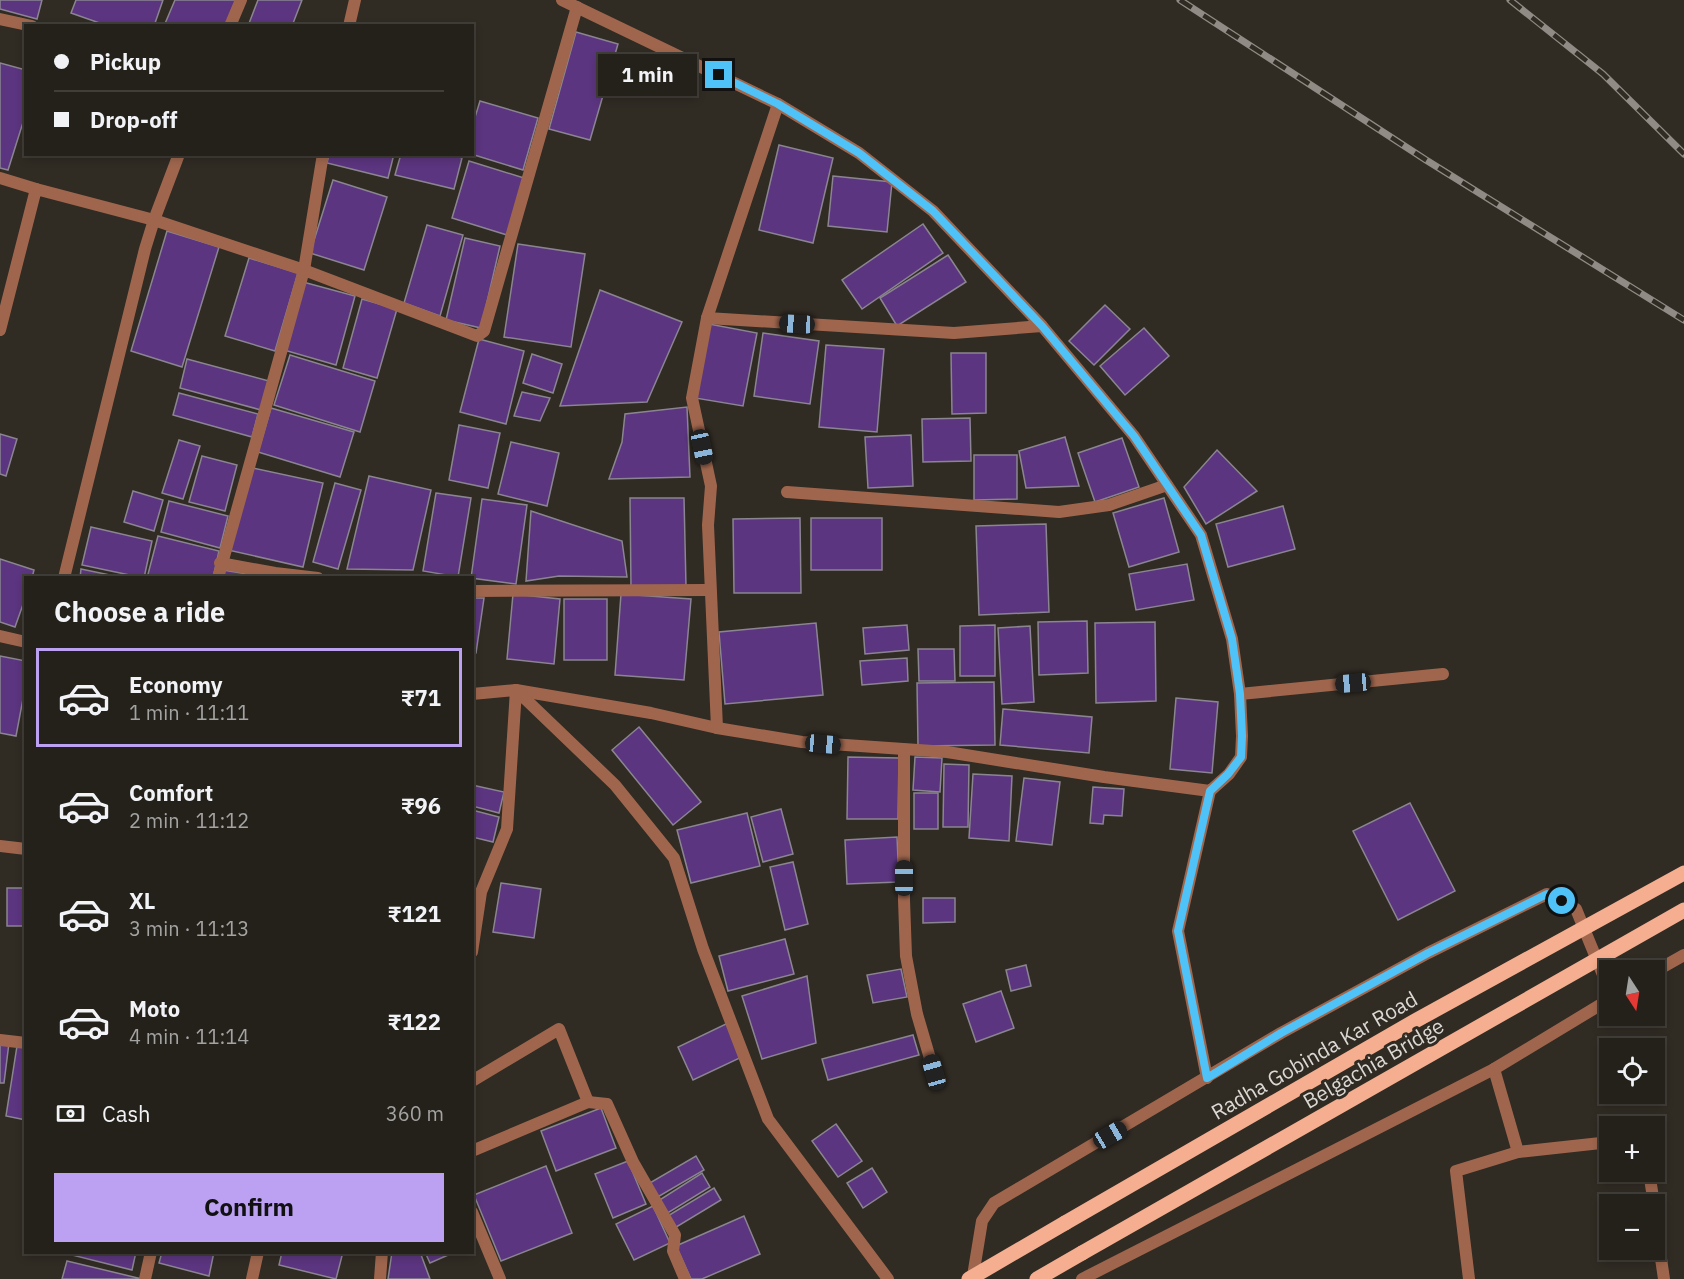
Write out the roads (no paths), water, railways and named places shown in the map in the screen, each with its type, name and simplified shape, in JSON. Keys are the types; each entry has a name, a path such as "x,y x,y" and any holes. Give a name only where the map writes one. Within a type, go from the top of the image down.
{"main road":[{"name":"Radha Gobinda Kar Road","path":"971,1278 1405,1026 1684,873"},
{"name":"Belgachia Bridge","path":"1037,1279 1684,910"}],"street":[{"path":"231,24 241,0"},
{"path":"350,24 355,0"},
{"path":"562,0 778,104 859,153 933,211 1042,326 1134,436 1201,535 1232,639 1240,694 1242,736 1241,757 1228,774 1210,791 1178,931 1207,1078"},
{"path":"0,178 154,220 304,270 477,336 484,331 577,7"},
{"path":"0,19 24,24"},
{"path":"717,728 708,525 711,486 692,398 707,318 778,104"},
{"path":"65,576 154,220 178,156"},
{"path":"218,576 220,563 304,270 323,156"},
{"path":"0,330 36,189"},
{"path":"707,318 954,333 1042,326"},
{"path":"787,492 1059,513 1109,506 1167,485"},
{"path":"220,563 301,576"},
{"path":"474,591 710,590"},
{"path":"0,636 24,642"},
{"path":"1240,694 1443,674"},
{"path":"474,694 516,690 802,742 904,751 947,752 1210,791"},
{"path":"474,939 481,892 507,829 516,690"},
{"path":"516,690 615,785 674,858 703,949 768,1119 888,1279"},
{"path":"904,751 906,956 917,1014 934,1072"},
{"path":"0,846 24,849"},
{"path":"971,1278 982,1221 994,1203 1281,1033 1428,953 1547,894 1576,909 1599,965"},
{"path":"1665,966 1684,955"},
{"path":"1082,1279 1494,1069 1599,1006"},
{"path":"474,1080 559,1029 588,1102"},
{"path":"0,1040 24,1043"},
{"path":"1494,1069 1518,1152"},
{"path":"474,1150 588,1102 607,1104 633,1162 675,1235 673,1251 685,1279"},
{"path":"1469,1279 1456,1171 1518,1152 1599,1143"},
{"path":"474,1217 500,1279"},
{"path":"145,1279 151,1254"},
{"path":"252,1279 258,1254"},
{"path":"380,1279 382,1254"},
{"path":"1661,1260 1664,1279"}],"railway":[{"path":"1180,0 1426,160 1684,320"},
{"path":"1510,0 1603,74 1684,154"}]}
